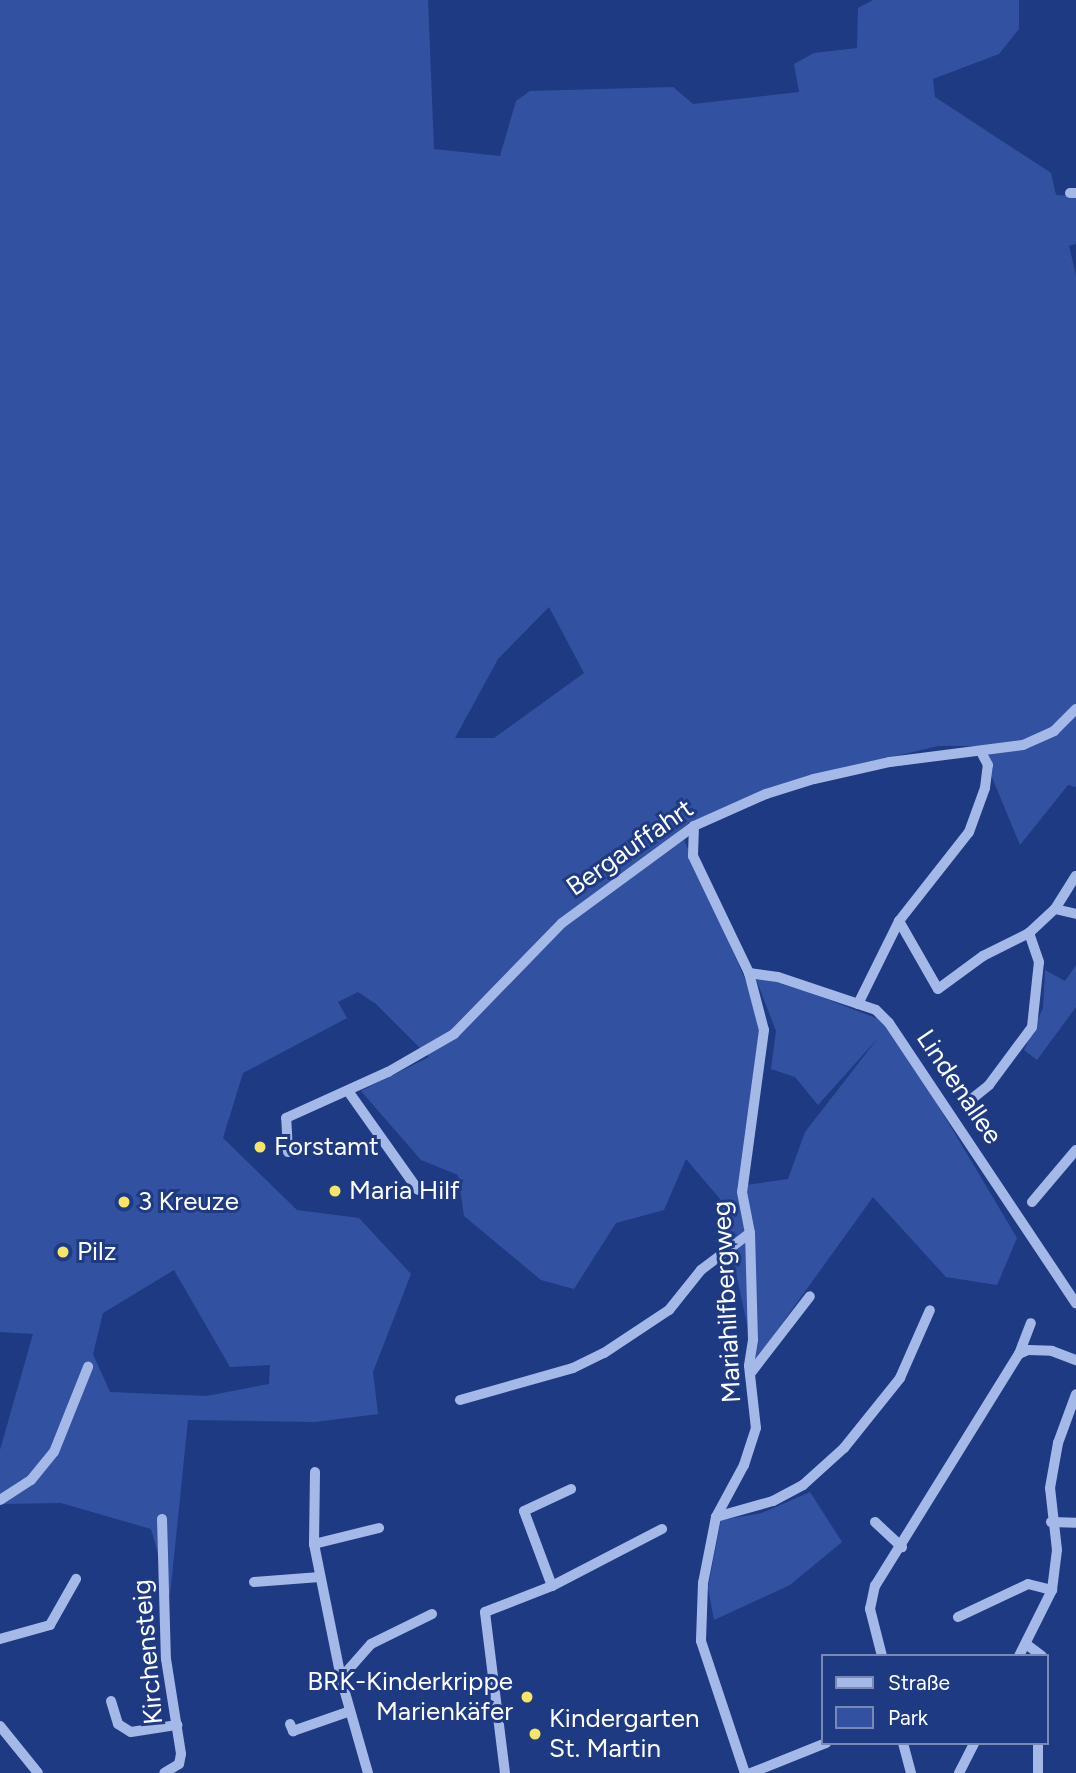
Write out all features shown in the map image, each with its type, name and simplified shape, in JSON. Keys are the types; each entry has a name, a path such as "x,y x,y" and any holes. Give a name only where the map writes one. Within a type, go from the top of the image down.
{"street":[{"name":"Bergauffahrt","path":"300,1146 287,1149 286,1118 348,1091 454,1034 562,923 694,826 765,794 814,779 890,762 981,752 1040,739 1076,709"},
{"path":"859,1004 887,940 899,921 969,832 985,788 988,765 981,752"},
{"name":"Mariahilfbergweg","path":"694,826 694,856 749,973 764,1030 742,1192 750,1233 750,1374 755,1438 716,1517 703,1584 701,1641 745,1773"},
{"path":"899,921 938,989 983,956 1029,933 1055,909 1076,876"},
{"path":"1055,909 1076,914"},
{"path":"973,1098 989,1085 1032,1027 1039,962 1029,933"},
{"name":"Lindenallee","path":"749,973 778,977 876,1010 890,1023 1076,1303"},
{"path":"348,1091 418,1190"},
{"path":"1032,1202 1076,1150"},
{"path":"460,1400 573,1368 604,1353 669,1310 701,1270 750,1233"},
{"path":"750,1374 810,1296"},
{"path":"716,1517 793,1490 844,1448 900,1378 930,1310"},
{"path":"881,1654 870,1609 875,1586 902,1547 1019,1354 1031,1323"},
{"path":"1019,1354 1028,1350 1052,1351 1076,1360"},
{"path":"0,1500 31,1480 54,1451 88,1367"},
{"path":"1020,1654 1052,1590 1057,1550 1051,1522 1053,1466 1076,1394"},
{"path":"316,1472 314,1544 341,1678 369,1773"},
{"path":"552,1586 524,1511 571,1489"},
{"name":"Kirchensteig","path":"162,1518 166,1659 177,1725 179,1764 164,1773"},
{"path":"875,1522 902,1547"},
{"path":"1051,1522 1076,1523"},
{"path":"314,1544 379,1528"},
{"path":"505,1773 485,1612 552,1586 662,1530"},
{"path":"254,1582 320,1577"},
{"path":"0,1639 50,1625 76,1579"},
{"path":"958,1617 1028,1584 1052,1590"},
{"path":"341,1678 371,1644 432,1614"},
{"path":"1026,1644 1039,1654"},
{"path":"111,1701 118,1724 131,1732 177,1725"},
{"path":"290,1724 293,1731 350,1711"},
{"path":"0,1726 38,1773"},
{"path":"751,1773 821,1745"},
{"path":"904,1745 911,1773"},
{"path":"960,1773 973,1745"},
{"path":"1038,1745 1038,1773"}],"green space":[{"path":"0,0 428,0 434,149 500,156 516,101 530,91 673,87 693,104 799,92 794,64 814,53 857,48 858,8 873,0 1019,0 1019,29 999,54 933,79 935,97 1051,173 1056,195 1076,196 1076,244 1069,246 1076,275 1076,787 1068,785 1020,845 979,746 938,746 854,766 689,823 575,915 684,840 766,1027 746,1185 788,1179 805,1132 878,1038 818,1105 795,1077 771,1069 776,1031 753,971 889,1023 1017,1238 997,1285 946,1277 873,1197 755,1361 720,1199 686,1159 664,1210 616,1223 574,1289 541,1280 464,1216 458,1175 421,1160 361,1091 429,1057 376,1004 358,992 338,1002 347,1018 243,1073 223,1138 297,1210 359,1218 411,1274 373,1372 378,1414 315,1422 188,1420 170,1596 151,1529 61,1503 0,1504 0,1450 33,1334 0,1332","holes":["549,607 584,673 494,738 455,738 498,659","174,1270 230,1367 270,1365 269,1384 206,1396 110,1392 93,1354 103,1313"]},
{"path":"1076,965 1076,1007 1037,1060 1024,1050 1043,1008 1045,970 1065,981"},
{"path":"810,1492 842,1542 790,1585 714,1620 708,1588 721,1520 762,1513"}],"place":[{"name":"Forstamt","path":"260,1147"},
{"name":"Maria Hilf","path":"335,1191"},
{"name":"3 Kreuze","path":"124,1202"},
{"name":"Pilz","path":"63,1252"},
{"name":"BRK-Kinderkrippe Marienkäfer","path":"527,1697"},
{"name":"Kindergarten St. Martin","path":"535,1734"}]}
